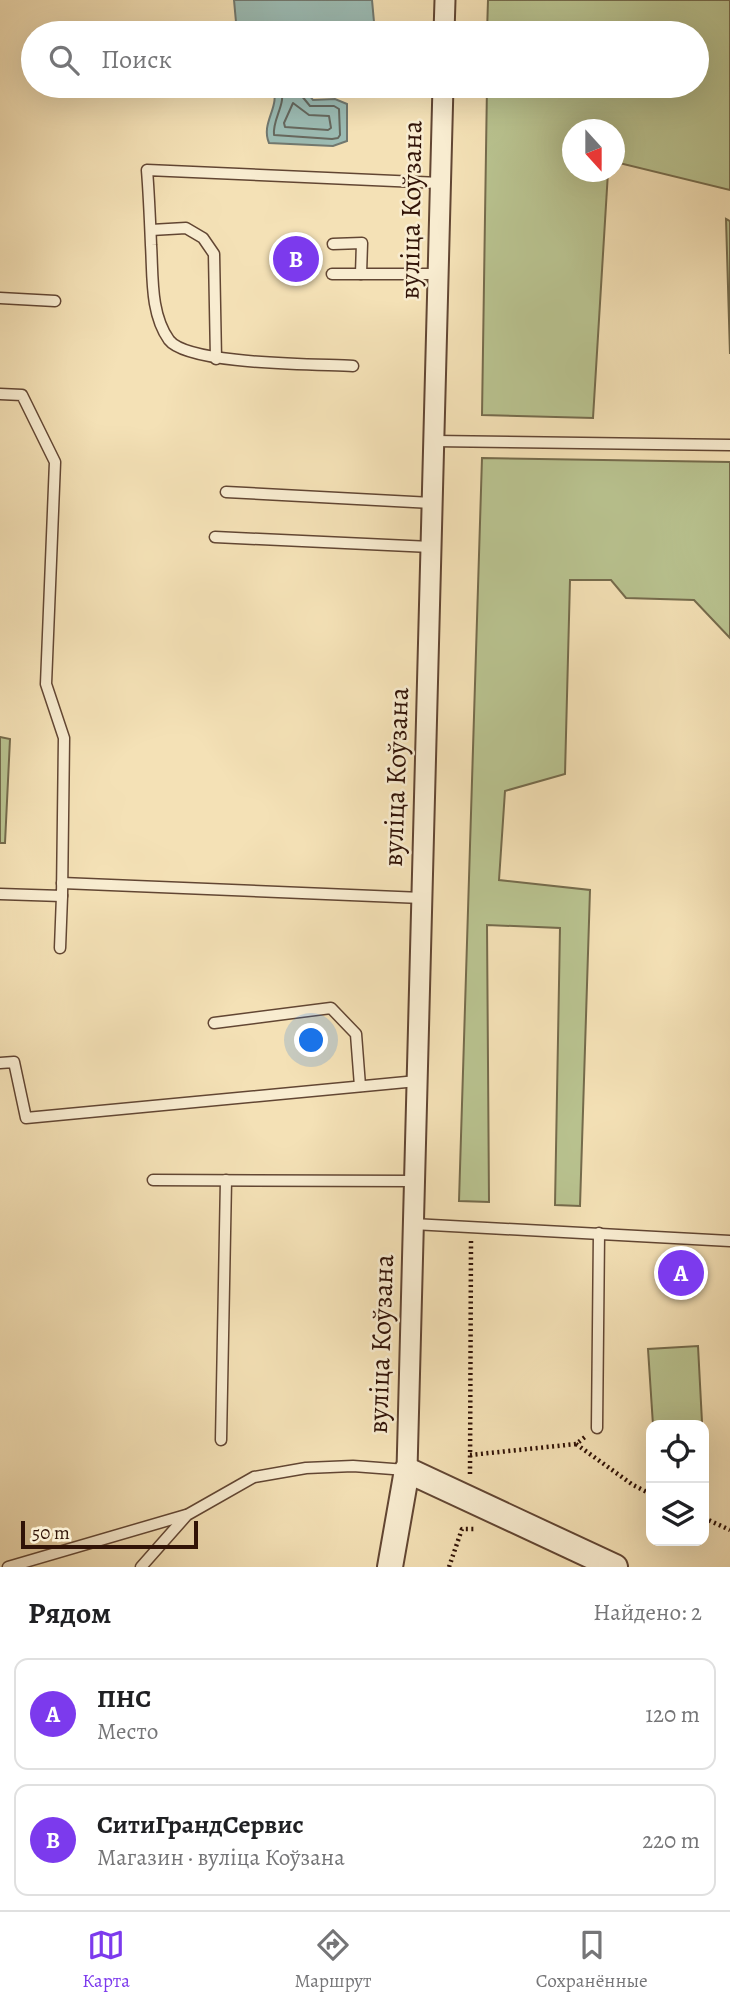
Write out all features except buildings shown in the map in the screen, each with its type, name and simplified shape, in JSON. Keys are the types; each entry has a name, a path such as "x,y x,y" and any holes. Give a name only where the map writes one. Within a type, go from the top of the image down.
{"street":[{"path":"444,21 445,0"},
{"name":"вуліца Коўзана","path":"390,1567 407,1470 443,98"},
{"name":"вуліца Коўзана","path":"407,1470 615,1567"}],"lane":[{"path":"353,366 216,359 188,353 170,342 154,300 148,170 440,183"},
{"path":"151,230 186,228 203,238 214,254 216,359"},
{"path":"333,244 362,243 361,274"},
{"path":"332,274 438,274"},
{"path":"0,298 55,301"},
{"path":"0,394 22,395 55,462 46,684 64,738 60,948"},
{"path":"434,441 730,445"},
{"path":"226,492 432,503"},
{"path":"215,537 431,547"},
{"path":"62,883 422,898"},
{"path":"0,894 62,896"},
{"path":"214,1023 331,1008 356,1034 360,1086"},
{"path":"0,1063 14,1062 26,1118 417,1081"},
{"path":"153,1180 414,1181"},
{"path":"221,1440 226,1180"},
{"path":"413,1223 730,1241"},
{"path":"597,1428 599,1233"},
{"path":"8,1567 187,1515 254,1478 306,1468 353,1466 407,1470"},
{"path":"141,1567 187,1515"}],"path":[{"path":"470,1475 471,1227"},
{"path":"470,1455 576,1444 597,1428"},
{"path":"576,1444 646,1492"},
{"path":"709,1520 730,1530"},
{"path":"449,1567 462,1529"}],"green space":[{"path":"488,0 730,0 730,190 625,164 625,119 562,119 562,182 607,182 593,418 482,415 487,98 709,98 709,21 487,21"},
{"path":"726,219 730,221 730,354"},
{"path":"482,458 730,462 730,638 694,600 626,598 611,580 570,580 565,774 505,791 499,880 590,890 580,1206 555,1205 560,928 487,925 489,1202 459,1201"},
{"path":"0,737 10,739 5,843 0,843"},
{"path":"698,1346 702,1420 653,1420 648,1349"}],"water":[{"path":"234,0 372,0 374,21 236,21"},
{"path":"335,99 347,104 347,141 333,146 269,143 267,128 274,100"}],"place":[{"name":"СитиГрандСервис","path":"296,259"},
{"name":"ПНС","path":"681,1273"}]}
